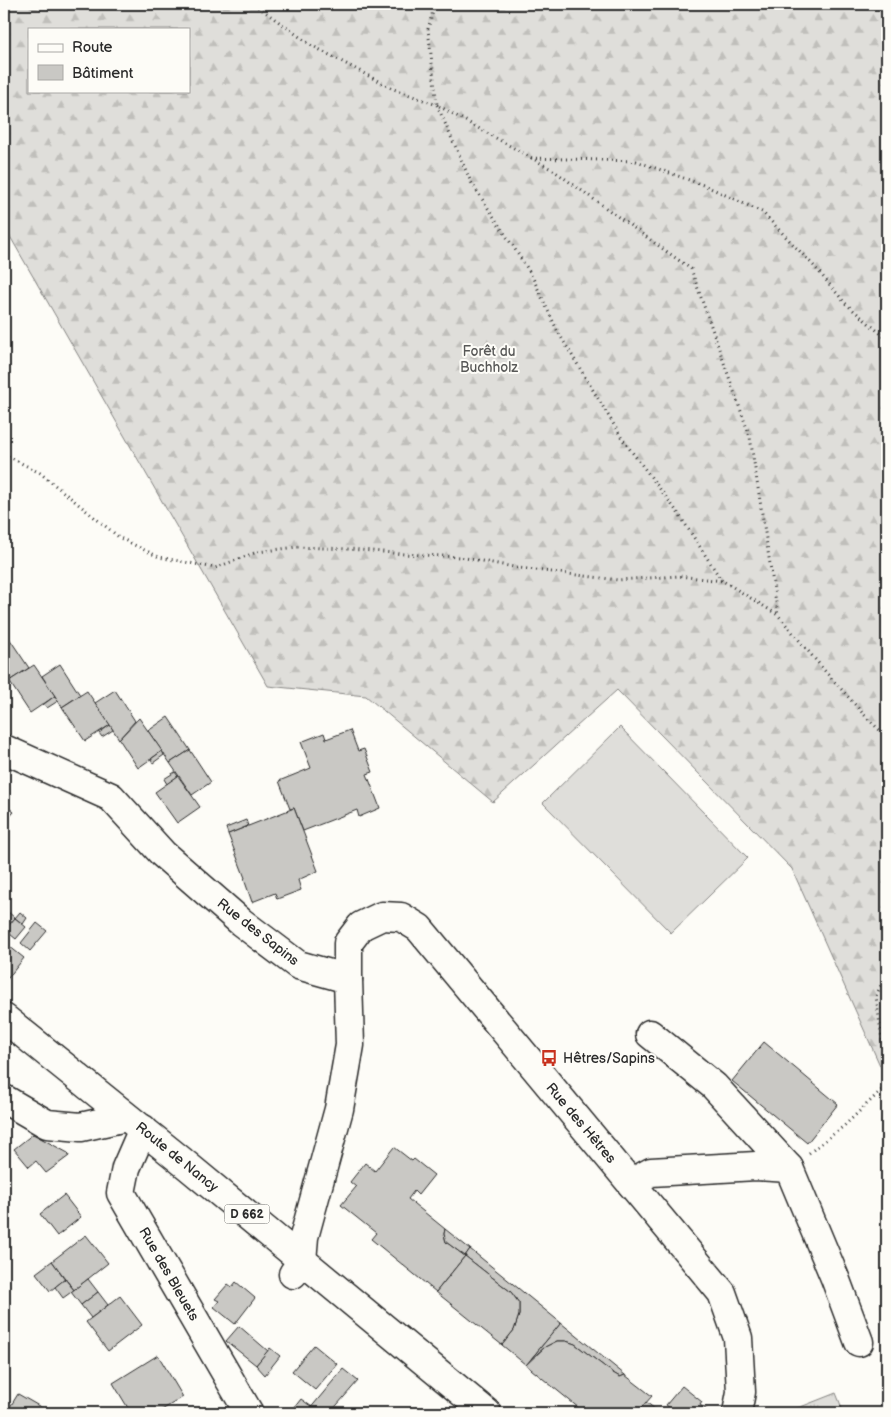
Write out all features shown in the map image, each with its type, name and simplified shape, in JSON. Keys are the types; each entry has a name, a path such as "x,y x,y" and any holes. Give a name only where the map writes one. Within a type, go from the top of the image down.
{"street":[{"name":"Rue des Sapins","path":"4,749 112,797 163,854 241,922 298,965 348,979"},
{"name":"Rue des Hêtres","path":"348,979 348,943 361,926 382,916 401,917 419,928 722,1293 738,1338 741,1392 737,1413"},
{"path":"297,1267 339,1109 350,1045 348,979"},
{"name":"Route de Nancy","path":"4,1018 128,1128"},
{"path":"650,1034 714,1086 789,1168 835,1278 859,1342"},
{"name":"Route de Nancy","path":"4,1038 264,1228 297,1267 462,1413"},
{"path":"4,1099 47,1124 128,1128"},
{"name":"Rue des Bleuets","path":"128,1128 126,1168 121,1193 250,1413"},
{"path":"631,1183 651,1172 756,1166 789,1168"},
{"name":"Route de Nancy","path":"297,1267 487,1413"}],"path":[{"path":"254,4 311,46 391,88 437,105 553,170 690,268 750,437 778,615"},
{"path":"435,4 428,29 437,105 471,182 531,274 558,332 623,440 678,513 723,582"},
{"path":"531,158 636,161 706,186 762,212 814,266 845,303 887,338"},
{"path":"4,454 40,473 120,538 159,557 215,568 257,552 297,547 460,557 519,568 618,580 679,576 723,582 778,615 824,670 868,719 887,737"},
{"path":"887,972 876,996 887,1076"},
{"path":"789,1168 844,1126 887,1084"}],"green space":[{"name":"Forêt du Buchholz","path":"4,4 887,4 887,1081 792,869 617,690 493,802 366,696 268,686 4,226"},
{"path":"620,727 748,858 671,933 543,803"},
{"path":"836,1393 844,1413 794,1413 793,1410"}],"building":[{"path":"7,635 29,668 9,681 4,673 4,638"},
{"path":"60,664 80,695 62,707 42,676"},
{"path":"34,665 55,696 30,713 9,681"},
{"path":"115,690 135,721 119,739 95,703"},
{"path":"87,691 110,725 85,741 62,707"},
{"path":"55,696 58,701 47,708 44,704"},
{"path":"168,717 190,750 170,763 148,731"},
{"path":"139,718 162,751 138,768 119,739"},
{"path":"110,725 113,730 102,737 99,733"},
{"path":"350,730 358,751 364,749 373,772 367,774 380,808 359,817 357,810 303,831 294,808 290,809 279,781 311,768 301,742 324,733 326,739"},
{"path":"190,750 211,782 192,795 170,763"},
{"path":"162,751 164,755 153,763 151,759"},
{"path":"175,772 178,776 167,784 164,779"},
{"path":"178,776 200,807 177,823 155,792"},
{"path":"4,804 14,812 4,823"},
{"path":"294,808 318,871 298,880 301,890 277,899 275,893 252,902 228,834"},
{"path":"246,820 248,826 228,834 226,828"},
{"path":"7,911 15,918 5,930 4,915"},
{"path":"20,912 27,918 23,924 15,918"},
{"path":"15,918 26,927 16,939 5,930"},
{"path":"37,923 47,931 30,951 21,943"},
{"path":"4,942 24,958 4,983"},
{"path":"764,1042 838,1104 807,1143 732,1081"},
{"path":"33,1134 68,1153 69,1156 46,1173 36,1161 29,1167 14,1149"},
{"path":"394,1147 412,1161 414,1159 434,1175 418,1195 414,1191 408,1199 445,1229 446,1242 465,1256 436,1292 371,1239 376,1233 341,1205 356,1187 350,1182 365,1163 375,1171"},
{"path":"64,1195 81,1217 57,1236 40,1214"},
{"path":"445,1229 470,1249 465,1256 446,1242"},
{"path":"86,1235 108,1263 74,1290 52,1261"},
{"path":"470,1249 561,1323 526,1365 502,1345 514,1330 519,1315 519,1303 511,1292 465,1256"},
{"path":"465,1256 511,1292 519,1303 519,1315 514,1330 502,1345 436,1292"},
{"path":"52,1261 65,1279 50,1291 36,1273"},
{"path":"65,1279 74,1290 63,1298 55,1287"},
{"path":"88,1279 98,1292 81,1305 71,1292"},
{"path":"236,1282 255,1298 235,1324 214,1307 219,1301 215,1299 228,1284 232,1287"},
{"path":"98,1292 108,1305 91,1318 81,1305"},
{"path":"120,1296 142,1325 108,1351 86,1322"},
{"path":"561,1323 625,1375 620,1377 613,1373 575,1344 566,1341 557,1341 545,1347 531,1359"},
{"path":"239,1326 268,1351 256,1365 226,1341"},
{"path":"557,1341 575,1344 613,1373 620,1377 625,1375 652,1396 637,1413 585,1413 526,1365 545,1347"},
{"path":"314,1345 337,1364 315,1390 292,1371"},
{"path":"270,1348 280,1356 265,1375 256,1365"},
{"path":"158,1355 183,1397 157,1413 131,1413 113,1383"},
{"path":"343,1369 358,1381 330,1413 313,1413 309,1410"},
{"path":"682,1386 702,1402 700,1405 711,1413 667,1413 671,1409 666,1405"},
{"path":"18,1394 51,1413 20,1413 10,1407"},
{"path":"301,1399 312,1407 307,1413 290,1413"},
{"path":"646,1402 660,1413 637,1413"}],"place":[{"name":"Hêtres/Sapins","path":"549,1058"}]}
